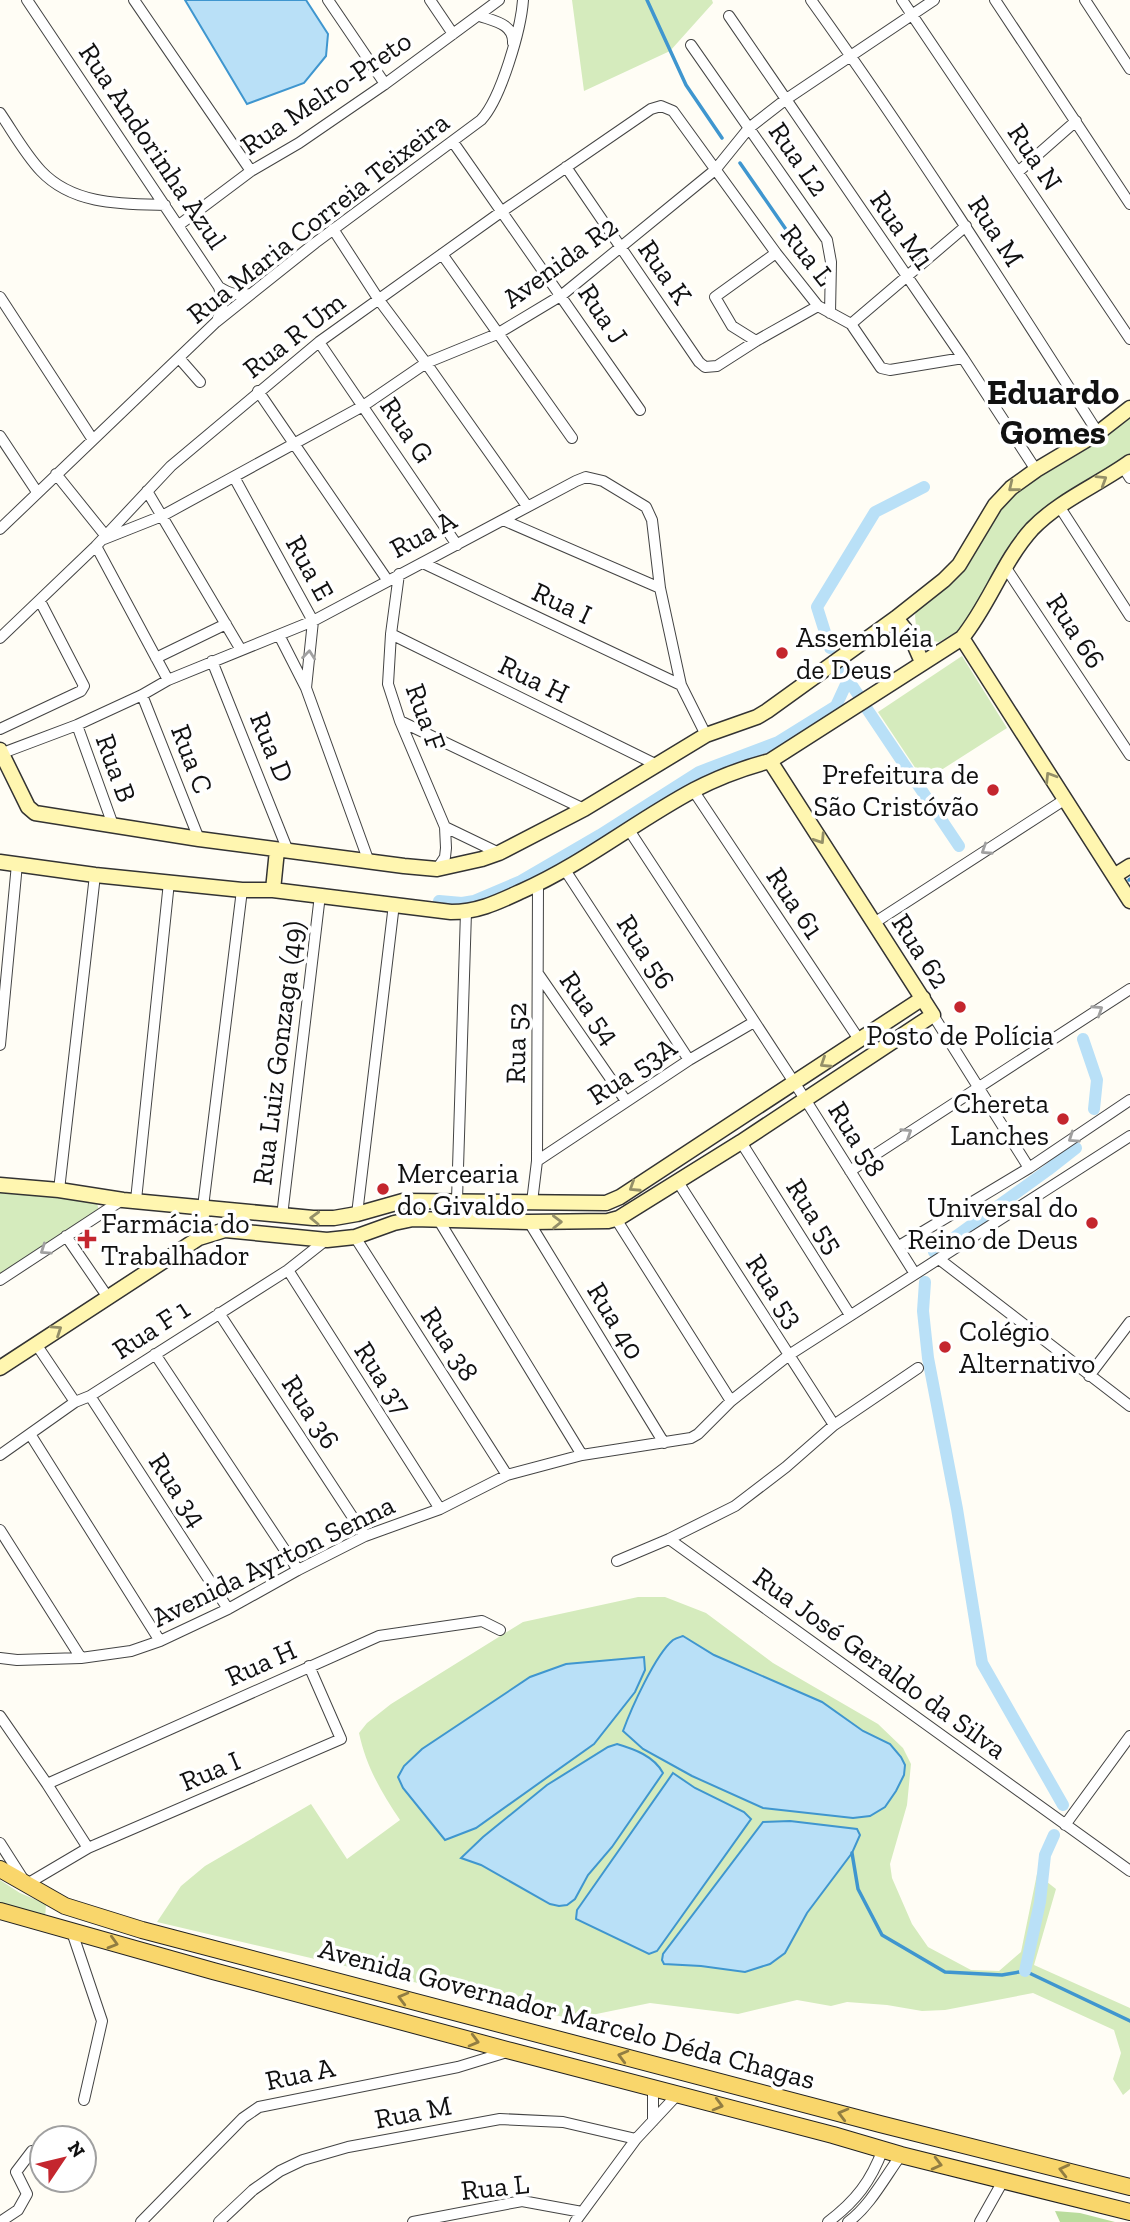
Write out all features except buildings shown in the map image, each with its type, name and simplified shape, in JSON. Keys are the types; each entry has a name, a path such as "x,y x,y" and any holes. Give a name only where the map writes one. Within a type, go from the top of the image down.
{"main road":[{"name":"Avenida Governador Marcelo Déda Chagas","path":"0,1869 65,1906 142,1930 1130,2187"},
{"name":"Avenida Governador Marcelo Déda Chagas","path":"0,1911 901,2155 1130,2212"}],"street":[{"name":"Rua Andorinha Azul","path":"27,0 219,287 223,300 222,311 216,322"},
{"path":"134,0 251,171"},
{"path":"328,0 385,84"},
{"path":"430,0 453,34"},
{"name":"Rua Melro-Preto","path":"179,225 251,171 299,143 385,84 499,0"},
{"name":"Rua Maria Correia Teixeira","path":"0,529 216,322 333,229 481,120 490,108 512,47 521,19 523,0"},
{"name":"Rua M","path":"811,0 966,226 1098,433"},
{"name":"Rua N","path":"902,0 1130,339"},
{"name":"Avenida R2","path":"101,541 162,516 363,406 426,363 498,334 562,295 715,170 749,128 785,100 934,0"},
{"name":"Rua N","path":"995,0 1130,204"},
{"path":"1085,0 1130,69"},
{"path":"480,16 506,25 513,37 512,47"},
{"name":"Rua M1","path":"729,16 963,358 1036,470"},
{"name":"Rua L2","path":"691,45 827,240 831,262 830,313"},
{"name":"Rua L","path":"651,109 661,106 673,111 818,306 851,324 881,368 890,370 963,358"},
{"name":"Rua R Um","path":"0,639 101,541 147,491 198,442 258,391 319,342 651,109"},
{"path":"0,113 42,172 60,186 104,202 165,205"},
{"path":"1018,172 1076,121"},
{"name":"Rua J","path":"453,142 640,410"},
{"name":"Rua K","path":"566,167 699,362 705,367 717,366 756,341"},
{"path":"851,324 966,226"},
{"path":"333,229 379,300 527,506"},
{"path":"776,253 715,297 732,326 756,341 818,306"},
{"path":"443,254 572,438"},
{"path":"219,287 239,296 253,293"},
{"path":"0,297 93,440"},
{"name":"Rua G","path":"319,342 457,545"},
{"path":"179,358 200,382"},
{"path":"258,391 388,581"},
{"path":"113,825 198,839 437,869 499,853 584,809 706,735 767,711 944,580 959,565 995,505 1011,488 1098,433 1130,408"},
{"path":"0,436 37,492"},
{"path":"0,862 242,890 275,881 320,895 378,904 466,912 490,906 565,870 693,790 726,774 770,761 962,638 1031,530 1059,506 1128,469"},
{"path":"56,474 101,541 168,680"},
{"name":"Rua E","path":"234,477 313,621 306,688"},
{"name":"Rua A","path":"113,825 30,811 1,752 77,725 168,680 313,621 586,477 603,481 648,510 652,520 660,588 681,685 706,735"},
{"path":"147,491 240,650"},
{"path":"1059,506 1130,616"},
{"path":"503,520 660,588"},
{"name":"Rua I","path":"423,563 681,685"},
{"name":"Rua 66","path":"1006,568 1130,755"},
{"name":"Rua F","path":"399,575 388,684 445,827 446,848 437,869"},
{"path":"0,729 81,691 84,687 40,601"},
{"path":"896,618 911,637 922,662"},
{"path":"156,658 226,624"},
{"name":"Rua H","path":"391,634 657,765"},
{"name":"Rua E","path":"279,635 306,688 369,862"},
{"path":"962,638 1114,876 1128,893"},
{"name":"Rua D","path":"212,661 282,850"},
{"name":"Rua C","path":"142,695 198,839"},
{"path":"401,721 584,809"},
{"name":"Rua B","path":"77,725 113,825"},
{"name":"Rua 62","path":"770,761 1029,1168"},
{"name":"Rua 61","path":"693,790 859,1041"},
{"path":"874,923 1065,800"},
{"path":"445,827 499,853"},
{"name":"Rua 58","path":"629,830 805,1099 915,1274"},
{"path":"275,881 282,850"},
{"path":"0,1045 18,864"},
{"path":"1114,876 1130,866"},
{"name":"Rua 56","path":"565,870 690,1060"},
{"path":"59,1190 95,875"},
{"path":"129,1200 169,881"},
{"name":"Rua 52","path":"532,1202 537,1161 538,884"},
{"path":"199,1238 242,890"},
{"name":"Rua Luiz Gonzaga (49)","path":"282,1216 320,895"},
{"path":"356,1214 394,904"},
{"path":"457,1200 466,912"},
{"name":"Rua 54","path":"539,975 626,1101"},
{"path":"850,1171 1130,989"},
{"path":"0,1185 282,1216 324,1218 356,1214 395,1202 611,1201 923,998"},
{"path":"2,1362 36,1344 199,1238 225,1230 327,1240 355,1237 405,1220 528,1222 616,1219 741,1142 933,1015"},
{"name":"Rua 53A","path":"537,1161 690,1060 754,1022"},
{"path":"899,1246 1029,1168 1130,1100"},
{"name":"Avenida Ayrton Senna","path":"0,1658 81,1658 131,1651 160,1642 365,1536 440,1509 508,1475 582,1455 695,1436 731,1401 789,1355 1130,1136"},
{"name":"Rua 55","path":"741,1142 850,1315"},
{"name":"Rua 53","path":"678,1182 834,1425"},
{"path":"0,1280 66,1236 129,1200"},
{"path":"438,1219 582,1455"},
{"path":"616,1219 731,1401"},
{"name":"Rua 40","path":"528,1222 664,1443"},
{"path":"66,1236 107,1296"},
{"name":"Rua 38","path":"355,1237 508,1475"},
{"name":"Rua F 1","path":"0,1455 75,1402 90,1396 288,1270 327,1240"},
{"path":"939,1259 1130,1406"},
{"name":"Rua 37","path":"288,1270 440,1509"},
{"name":"Rua 36","path":"219,1312 365,1536"},
{"path":"1089,1376 1130,1322"},
{"path":"36,1344 75,1402"},
{"path":"155,1354 298,1570"},
{"path":"617,1561 735,1506 786,1468 834,1425 918,1368"},
{"name":"Rua 34","path":"90,1396 228,1609"},
{"path":"30,1434 160,1642"},
{"path":"0,1530 81,1658"},
{"name":"Rua José Geraldo da Silva","path":"669,1539 1130,1871"},
{"name":"Rua H","path":"47,1784 383,1634 482,1621 500,1630"},
{"name":"Rua I","path":"26,1883 88,1847 341,1739 309,1666"},
{"path":"0,1716 88,1847"},
{"path":"1065,1825 1130,1736"},
{"path":"0,1843 26,1883"},
{"path":"72,1932 102,2021 84,2100"},
{"name":"Rua A","path":"141,2222 243,2118 259,2107 458,2067 511,2051"},
{"path":"653,2088 653,2121"},
{"path":"575,2222 636,2139 678,2094"},
{"name":"Rua M","path":"219,2222 253,2190 280,2171 348,2147 500,2119 563,2122 636,2139"},
{"path":"828,2222 852,2203 862,2190 883,2149"},
{"path":"848,2222 876,2190 901,2155"},
{"path":"0,2222 18,2210 27,2194 16,2172 28,2156"},
{"path":"980,2222 1003,2181"},
{"name":"Rua L","path":"413,2222 522,2201 582,2212"}],"green space":[{"path":"572,0 712,0 713,3 670,51 584,91"},
{"path":"1130,416 1130,455 1056,502 956,632 939,642 922,637 916,627 917,610 1018,489"},
{"path":"962,656 1007,728 924,781 878,712"},
{"path":"0,1190 97,1203 99,1211 0,1275"},
{"path":"638,1597 665,1597 706,1613 773,1663 878,1724 903,1748 911,1764 907,1805 890,1864 892,1878 912,1924 928,1947 971,1970 999,1971 1021,1952 1037,1874 1056,1889 1034,1965 1130,2008 1130,2089 1123,2095 1113,2079 1121,2053 1114,2030 1033,1993 945,2010 922,2011 847,2002 831,2006 797,2000 738,2014 650,2003 572,2019 157,1922 181,1886 205,1866 311,1804 347,1859 400,1820 366,1757 359,1733 367,1723 391,1704 523,1622"},
{"path":"0,1880 20,1893 46,1904 45,1919 0,1906"},
{"path":"1055,2211 1080,2213 1115,2222 1060,2222"}],"water":[{"path":"185,0 306,0 328,34 326,56 304,83 247,104"},
{"path":"683,1636 714,1655 822,1702 863,1731 890,1744 905,1765 904,1775 885,1807 870,1816 853,1818 763,1808 692,1776 643,1749 623,1731 659,1657 673,1640"},
{"path":"644,1657 645,1670 635,1692 594,1744 476,1828 445,1840 403,1788 398,1777 404,1766 422,1749 530,1677 566,1664"},
{"path":"617,1744 649,1758 663,1773 612,1847 588,1875 575,1899 567,1905 550,1904 481,1865 461,1858 547,1785"},
{"path":"673,1773 695,1788 744,1812 751,1819 657,1951 649,1954 576,1919 577,1910"},
{"path":"790,1821 857,1829 860,1835 852,1853 807,1913 785,1953 770,1964 745,1972 664,1964 663,1954 763,1822"}],"waterway":[{"path":"647,0 686,85 722,138"},
{"path":"740,163 803,254"},
{"path":"830,648 817,607 875,512 924,487"},
{"path":"841,669 859,696"},
{"path":"439,901 474,901 521,881 699,772 778,742 836,706 848,680"},
{"path":"867,709 959,846"},
{"path":"1083,1039 1097,1080 1094,1109"},
{"path":"934,1252 1076,1148"},
{"path":"925,1282 923,1311 928,1358 957,1509 982,1663 1063,1805"},
{"path":"1025,1971 1040,1902 1045,1855 1054,1835"},
{"path":"852,1853 858,1889 882,1935 945,1972 1002,1975 1025,1971 1130,2021"}],"place":[{"name":"Assembléia de Deus","path":"782,653"},
{"name":"Prefeitura de São Cristóvão","path":"993,790"},
{"name":"Posto de Polícia","path":"960,1007"},
{"name":"Chereta Lanches","path":"1063,1119"},
{"name":"Mercearia do Givaldo","path":"383,1189"},
{"name":"Universal do Reino de Deus","path":"1092,1223"},
{"name":"Farmácia do Trabalhador","path":"87,1239"},
{"name":"Colégio Alternativo","path":"945,1347"}],"district":[{"name":"Eduardo Gomes","path":"1053,412"}]}
